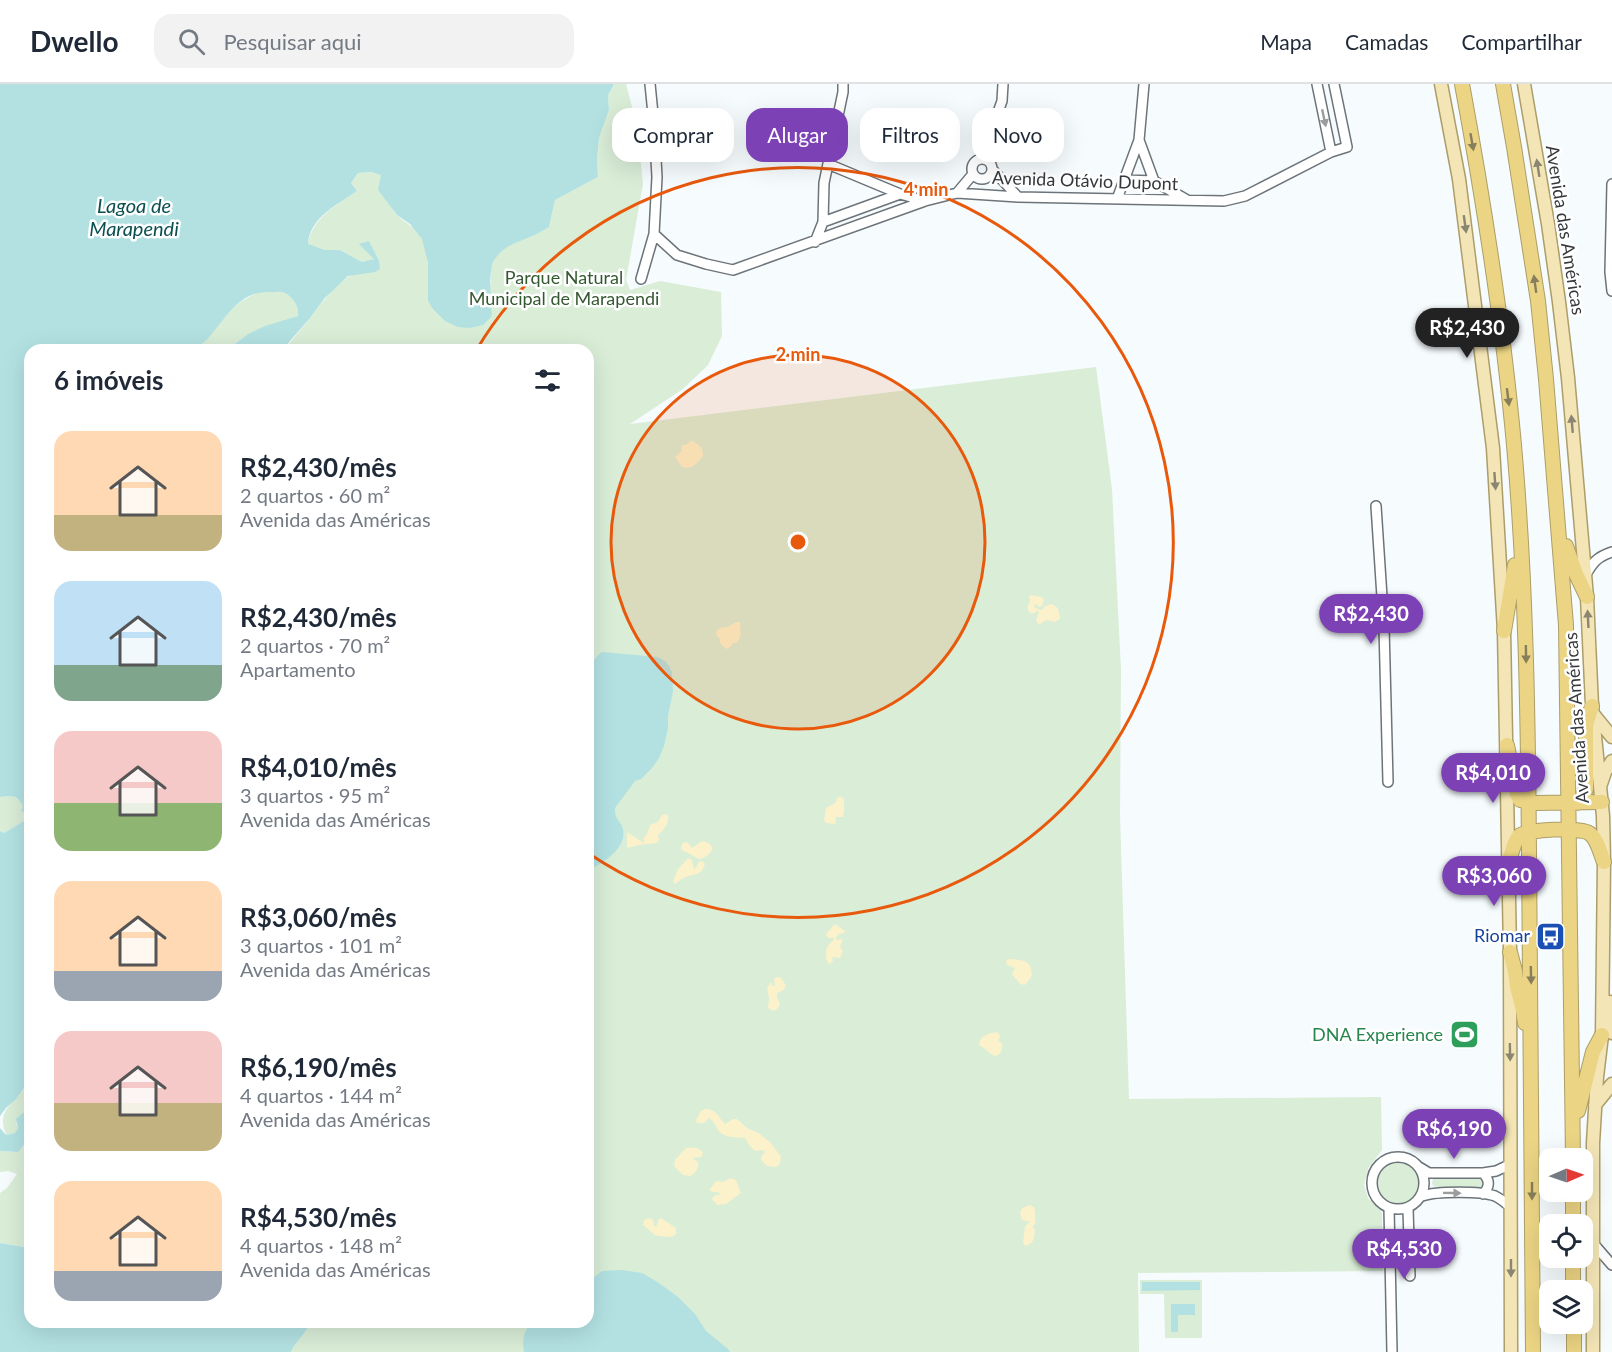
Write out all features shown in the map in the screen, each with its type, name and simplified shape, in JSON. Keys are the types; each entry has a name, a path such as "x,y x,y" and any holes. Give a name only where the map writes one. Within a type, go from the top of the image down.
{"highway":[{"path":"1462,84 1489,240 1514,444 1526,628 1532,1037 1533,1352"},
{"name":"Avenida das Américas","path":"1503,84 1538,302 1566,626 1573,803 1569,829 1573,1148"},
{"path":"1558,513 1567,550 1587,597"},
{"path":"1504,631 1520,546"},
{"path":"1573,803 1582,798 1586,789 1586,725 1592,710"},
{"path":"1507,745 1516,794 1520,800 1529,803 1602,802"},
{"path":"1508,862 1518,837 1521,835 1569,829 1591,834 1604,862"},
{"path":"1510,952 1526,1027 1532,1037"},
{"path":"1575,1148 1579,1105 1593,1052 1607,1034"},
{"path":"1574,1334 1574,1352"}],"main road":[{"path":"1441,84 1461,190 1490,427 1504,631 1510,952 1511,1352"},
{"name":"Avenida das Américas","path":"1524,84 1559,302 1587,597 1592,710 1602,802 1603,985 1607,1034 1595,1106 1592,1214"},
{"path":"1592,710 1612,737"},
{"path":"1600,788 1605,772 1612,761"},
{"path":"1595,1106 1612,1084"},
{"name":"Avenida das Américas","path":"1592,1268 1593,1352"}],"street":[{"path":"641,279 654,234 657,177 650,84"},
{"path":"814,242 822,222 824,183 843,84"},
{"path":"999,108 1003,84"},
{"path":"1117,199 1139,140 1144,84"},
{"path":"1317,84 1331,152"},
{"name":"Avenida Otávio Dupont","path":"654,234 677,255 733,270 925,201 957,193 1018,197 1224,201 1245,196 1331,152 1347,147 1334,84"},
{"path":"1139,140 1154,180"},
{"path":"957,193 973,174 973,165 977,162"},
{"path":"989,162 992,169 1018,197"},
{"path":"828,164 900,194 925,201"},
{"path":"973,174 985,179 990,175 992,169"},
{"path":"1125,180 1154,180 1189,201"},
{"path":"1612,184 1610,273 1612,291"},
{"path":"822,222 900,194"},
{"path":"1376,506 1384,627 1388,782"},
{"path":"1585,576 1593,562 1602,555 1612,552"},
{"path":"1419,1167 1424,1181 1422,1196 1418,1201 1408,1208 1395,1210 1381,1204 1372,1190 1374,1173 1378,1165 1394,1157 1410,1160 1430,1173 1483,1173 1496,1171 1511,1164"},
{"path":"1483,1173 1488,1178 1487,1190 1483,1194"},
{"path":"1422,1196 1432,1193 1492,1195 1511,1208"},
{"path":"1389,1208 1392,1352"},
{"path":"1408,1208 1410,1276"},
{"path":"1593,1242 1612,1265"}],"green space":[{"name":"Parque Natural Municipal de Marapendi","path":"612,84 626,84 632,108 612,108 612,162 641,162 643,184 626,280 630,290 660,281 721,292 722,336 708,365 683,389 630,424 1096,367 1112,489 1121,670 1120,816 1129,1099 1381,1097 1382,1150 1368,1169 1364,1185 1368,1198 1382,1214 1383,1271 1138,1273 1139,1352 291,1352 307,1328 594,1328 594,344 288,344 334,288 349,276 357,274 375,259 362,262 340,250 325,250 308,245 314,227 326,213 357,191 351,183 358,173 371,172 381,175 388,201 393,210 421,236 428,262 428,300 491,285 491,266 497,255 510,245 549,227 555,200 598,177 599,138 609,110 608,95 614,86"},
{"path":"262,291 283,292 295,302 298,316 248,334 235,344 202,344 233,309 245,299"},
{"path":"12,796 24,807 24,821 4,833 0,831 0,797"},
{"path":"24,1088 24,1112 16,1123 18,1128 15,1133 6,1135 3,1124 5,1112"},
{"path":"24,1145 24,1247 0,1243 0,1193 7,1188 17,1174 8,1171 0,1172 0,1151 18,1152"},
{"path":"1398,1162 1413,1168 1419,1183 1413,1198 1398,1204 1383,1198 1377,1183 1383,1168"},
{"path":"1482,1178 1487,1183 1483,1187 1433,1186 1433,1179"},
{"path":"1140,1280 1202,1280 1202,1338 1165,1338 1164,1294 1140,1294"}],"sand":[{"path":"690,441 702,448 703,456 694,466 682,467 675,457 682,451 681,446"},
{"path":"1029,596 1042,597 1044,600 1042,606 1039,607 1036,604 1035,608 1042,610 1045,606 1052,604 1058,608 1060,619 1055,622 1046,620 1039,625 1036,620 1039,612 1030,613 1027,608 1030,601"},
{"path":"740,622 740,638 726,649 720,643 716,632"},
{"path":"838,797 844,799 843,817 836,817 835,824 826,823 824,820 826,808 835,803"},
{"path":"667,814 667,823 658,835 659,840 656,843 627,848 627,832 644,843 644,837 650,825 658,822 662,815"},
{"path":"702,841 709,843 713,848 704,858 699,859 682,850 683,843 687,842 692,848"},
{"path":"688,858 692,860 694,869 699,862 702,861 705,864 699,873 683,878 675,884 673,881 678,869"},
{"path":"835,924 845,931 836,938 837,940 843,939 840,947 843,951 840,958 832,957 833,961 830,964 826,958 826,952 834,940 828,938 826,934"},
{"path":"1008,959 1022,960 1030,966 1032,976 1025,985 1020,984 1012,974 1015,968 1007,965"},
{"path":"780,977 786,985 784,990 777,993 780,1004 773,1011 768,1008 767,988 771,982 775,986 774,978"},
{"path":"997,1032 1000,1036 998,1041 1002,1043 1002,1047 1001,1052 996,1056 979,1044 983,1037"},
{"path":"705,1109 715,1112 725,1124 737,1119 747,1128 760,1134 771,1143 781,1157 780,1164 776,1167 767,1166 761,1160 765,1152 763,1150 755,1151 745,1138 724,1135 709,1118 704,1123 697,1123 696,1120 701,1111"},
{"path":"686,1148 698,1149 703,1154 701,1157 693,1158 698,1162 698,1166 690,1176 683,1175 674,1166 675,1160"},
{"path":"730,1178 736,1180 741,1193 726,1204 717,1205 712,1199 721,1194 709,1190 716,1181 724,1182"},
{"path":"1030,1205 1035,1210 1035,1224 1032,1227 1035,1229 1032,1242 1025,1246 1023,1243 1025,1226 1030,1222 1022,1220 1020,1213 1022,1208"},
{"path":"650,1218 656,1227 661,1218 676,1228 676,1234 668,1237 656,1236 643,1225 644,1220"}],"water":[{"name":"Lagoa de Marapendi","path":"0,84 614,85 608,95 609,110 599,138 598,177 555,200 549,227 509,246 494,260 490,279 492,316 483,325 470,328 458,327 445,321 433,309 428,301 428,263 422,239 410,224 397,215 378,190 381,175 371,172 358,173 351,183 357,191 319,219 308,244 325,250 340,250 362,262 374,259 359,244 369,241 379,261 380,269 375,272 348,276 325,298 287,344 235,344 265,326 298,316 297,306 285,293 261,292 236,305 202,344 24,344 24,812 21,811 23,806 18,799 11,796 0,797"},
{"path":"602,652 658,657 665,661 672,672 673,691 668,728 659,758 641,779 635,781 615,808 623,830 621,843 612,854 594,867 594,660"},
{"name":"Lagoa de Marapendi","path":"24,821 24,1088 0,1116 0,831 4,833"},
{"path":"24,1112 24,1145 18,1152 0,1151 0,1128 6,1135 15,1133 18,1128 16,1119"},
{"path":"0,1243 24,1247 24,1328 307,1328 291,1352 0,1352"},
{"path":"622,1270 642,1273 659,1283 678,1297 695,1314 706,1331 730,1352 524,1352 523,1339 528,1328 594,1328 594,1277 602,1271"},
{"path":"1142,1282 1200,1282 1200,1290 1142,1291"},
{"path":"1171,1304 1195,1304 1195,1315 1178,1315 1178,1332 1171,1332"}],"place":[{"name":"Riomar","path":"1551,936"},
{"name":"DNA Experience","path":"1464,1035"}]}
